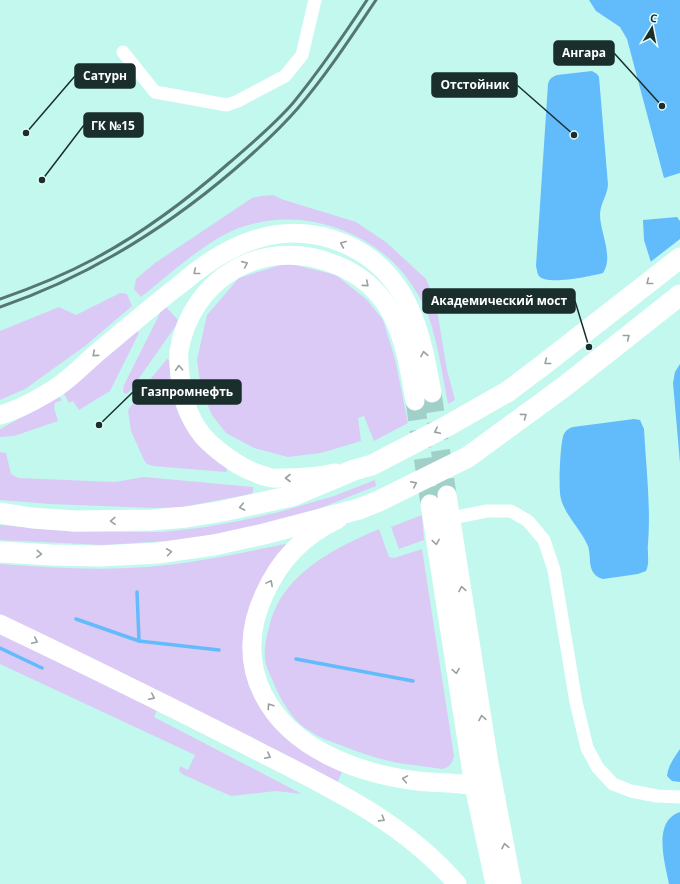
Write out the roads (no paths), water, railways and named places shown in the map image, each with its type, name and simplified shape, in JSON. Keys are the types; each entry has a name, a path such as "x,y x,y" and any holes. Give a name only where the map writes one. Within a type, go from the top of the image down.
{"main road":[{"path":"0,416 9,413 55,388 166,295 206,264 226,252 247,242 270,235 315,235 337,241 370,258 387,273 402,294 413,316 423,348 424,397 405,353 397,326 382,299 368,284 345,269 326,261 293,254 260,258 242,265 227,273 212,287 199,303 184,332 179,352 180,375 186,405 199,432 228,460 269,478 319,476 363,467"},
{"path":"0,513 32,518 75,521 130,521 187,517 292,496 363,467 449,426 507,392 680,258"},
{"path":"496,798 486,789 474,786 403,779 340,761 309,745 288,728 272,709 261,690 255,673 252,645 255,620 266,589 279,567 292,551 313,533 359,509 379,501 468,457 565,386 680,295"},
{"path":"447,495 489,763 512,884"},
{"path":"430,504 474,786 495,884"},
{"path":"0,552 100,556 158,553 214,545 264,534 359,509"},
{"path":"0,624 167,704 338,792 387,822 414,841 438,863 457,884"},
{"path":"429,782 450,782 458,780 468,774 471,766"}],"street":[{"path":"123,52 155,92 227,105 238,101 285,76 302,55 315,0"},
{"path":"451,518 487,511 511,511 528,521 540,535 544,540 554,570 576,702 587,748 598,768 613,784 631,791 657,796 680,797"}],"water":[{"path":"589,0 680,0 680,173 664,178 627,39 620,27 596,11"},
{"path":"592,71 599,77 608,185 600,215 607,252 606,267 603,273 590,276 561,280 545,279 539,276 536,266 548,84 551,78 557,75"},
{"path":"677,217 680,221 680,303 655,275 644,240 643,220"},
{"path":"680,364 680,463 673,383 675,372"},
{"path":"634,419 640,420 644,429 649,501 648,564 646,571 638,574 603,579 594,574 591,566 588,546 561,500 560,472 563,438 566,431 573,427"},
{"path":"680,749 680,782 672,781 667,776 670,765"},
{"path":"680,812 680,884 669,884 663,854 663,833 666,824 671,817"}],"waterway":[{"path":"137,592 139,641"},
{"path":"76,619 139,641 219,650"},
{"path":"0,648 42,668"},
{"path":"296,659 413,681"}],"tunnel":[{"path":"432,393 447,495"},
{"path":"415,401 430,504"}],"railway":[{"path":"0,299 48,281 94,259 147,227 198,190 262,134 293,103 332,52 367,0"},
{"path":"0,307 64,281 95,266 124,249 181,212 235,169 260,147 309,95 329,69 376,0"}],"place":[{"name":"Ангара","path":"662,106"},
{"name":"Сатурн","path":"26,133"},
{"name":"Отстойник","path":"574,135"},
{"name":"ГК №15","path":"42,180"},
{"name":"Академический мост","path":"589,347"},
{"name":"Газпромнефть","path":"99,425"}]}
